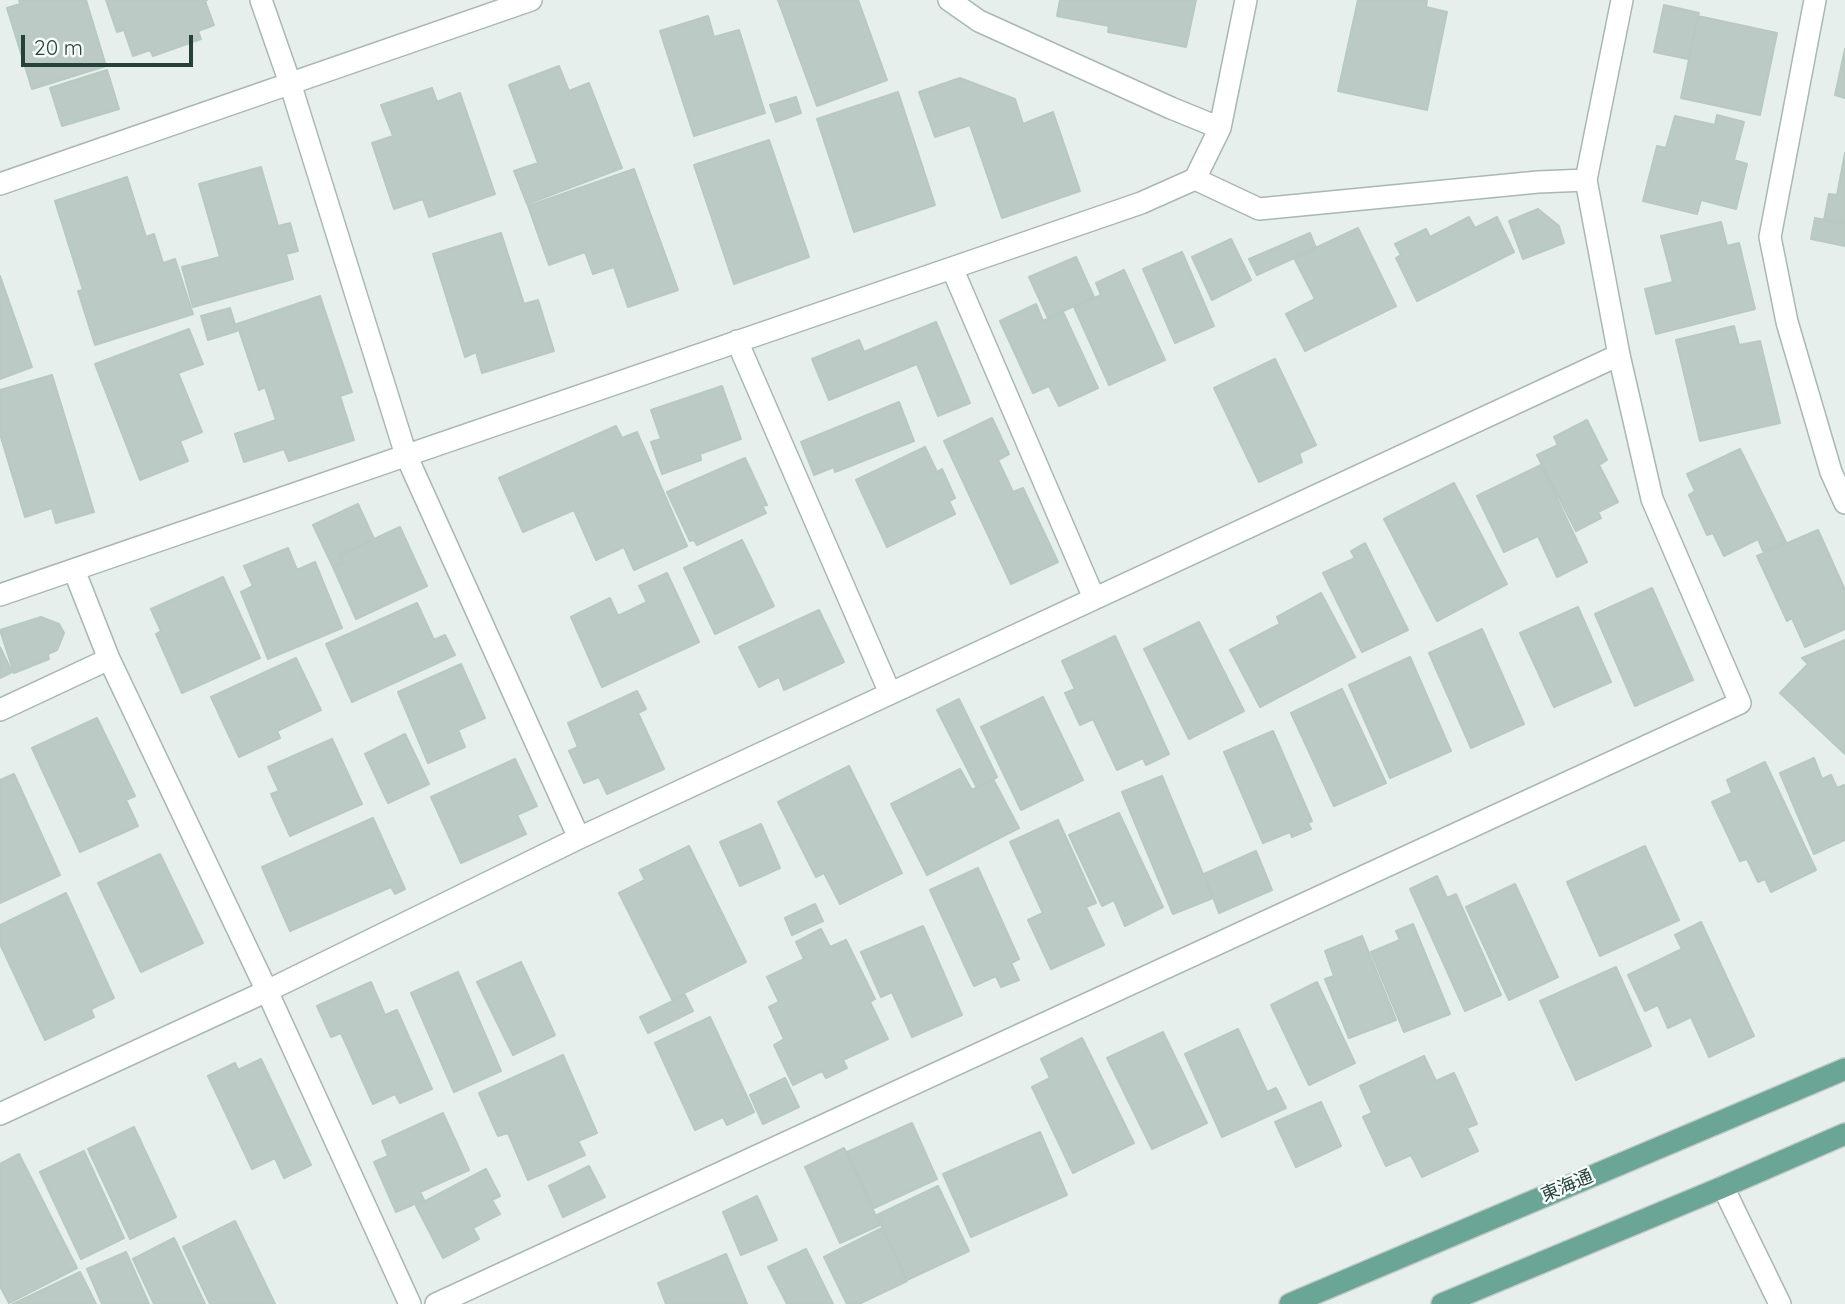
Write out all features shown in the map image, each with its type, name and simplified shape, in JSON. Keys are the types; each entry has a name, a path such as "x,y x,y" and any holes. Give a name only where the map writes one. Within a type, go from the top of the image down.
{"main road":[{"name":"東海通","path":"1290,1304 1845,1069"},
{"path":"1442,1304 1845,1134"}],"street":[{"path":"261,0 290,83 406,455 579,838"},
{"path":"0,184 531,0"},
{"path":"949,0 979,21 1220,128"},
{"path":"0,595 1141,203 1195,179 1220,128 1246,0"},
{"path":"436,1304 1740,703 1653,499 1619,355 1586,180 1622,0"},
{"path":"1815,0 1770,237 1787,323 1830,472 1845,503"},
{"path":"1195,179 1259,209 1586,180"},
{"path":"952,268 1094,598"},
{"path":"737,341 890,693"},
{"path":"0,1114 267,991 579,838 1619,355"},
{"path":"74,570 109,659 267,991 410,1304"},
{"path":"0,710 109,659"},
{"path":"1723,1187 1780,1304"}],"building":[{"path":"19,0 86,0 106,66 32,89 7,8 20,4"},
{"path":"106,0 207,0 205,1 214,25 198,31 201,39 153,56 150,50 133,56 124,30 117,32"},
{"path":"778,0 858,0 887,80 817,106"},
{"path":"1060,0 1196,0 1186,47 1108,32 1109,26 1057,16"},
{"path":"1358,0 1427,0 1426,7 1447,12 1427,110 1338,91"},
{"path":"1664,5 1699,13 1688,59 1654,52"},
{"path":"708,16 714,37 739,30 765,113 694,136 660,31"},
{"path":"1698,16 1777,33 1760,115 1681,98"},
{"path":"1845,49 1845,98 1835,95"},
{"path":"559,66 569,91 589,83 622,168 527,204 514,171 538,163 509,85"},
{"path":"107,70 119,109 62,126 50,88"},
{"path":"960,78 1015,99 1023,124 1053,112 1080,191 1002,218 970,125 935,137 919,92"},
{"path":"432,88 437,102 460,93 495,194 429,217 423,199 394,209 372,143 393,136 381,105"},
{"path":"898,92 935,205 854,232 817,119"},
{"path":"796,97 801,113 776,122 770,105"},
{"path":"1717,115 1744,122 1734,160 1747,164 1736,209 1701,200 1697,214 1643,201 1657,146 1666,148 1675,116 1715,125"},
{"path":"769,140 809,257 734,284 694,165"},
{"path":"1845,153 1845,224 1824,220 1829,194 1837,195"},
{"path":"261,167 278,226 290,223 298,251 286,254 293,279 193,307 182,267 220,257 199,184"},
{"path":"634,169 678,290 628,307 614,267 593,274 585,252 549,265 528,206"},
{"path":"127,177 146,237 154,234 163,263 175,259 193,314 95,345 78,291 83,290 55,201"},
{"path":"1538,209 1559,226 1564,243 1523,259 1509,221"},
{"path":"1469,217 1475,228 1497,217 1514,252 1417,301 1396,258 1401,255 1395,244 1426,229 1430,237"},
{"path":"1815,218 1845,224 1845,246 1811,239"},
{"path":"1721,222 1727,246 1739,243 1755,309 1656,334 1645,289 1673,282 1661,236"},
{"path":"1358,228 1396,306 1305,351 1286,314 1315,299 1294,258"},
{"path":"501,233 524,304 538,300 554,351 482,373 476,352 465,357 433,254"},
{"path":"1310,233 1316,248 1257,275 1249,259"},
{"path":"1231,239 1251,280 1212,300 1192,257"},
{"path":"1182,252 1214,326 1175,343 1143,269"},
{"path":"1076,257 1094,297 1048,318 1029,277"},
{"path":"1124,270 1165,360 1109,385 1074,307 1101,295 1096,283"},
{"path":"0,276 32,367 0,379"},
{"path":"320,296 352,392 340,396 354,440 289,461 284,449 244,462 235,434 276,420 265,387 259,390 237,324"},
{"path":"1036,304 1043,321 1063,312 1098,388 1059,406 1049,386 1033,393 1000,321"},
{"path":"230,308 237,331 208,340 201,316"},
{"path":"936,322 970,403 938,416 917,364 829,400 812,359 859,340 864,352"},
{"path":"1734,326 1739,345 1760,341 1780,423 1700,441 1676,340"},
{"path":"189,329 203,364 178,373 202,432 180,441 188,461 140,480 95,364"},
{"path":"1275,359 1316,445 1299,453 1302,462 1259,482 1214,388"},
{"path":"52,375 94,512 56,523 52,508 25,517 0,434 0,390"},
{"path":"722,386 741,439 700,454 701,460 662,474 651,442 661,439 651,410"},
{"path":"899,402 914,441 835,472 834,467 814,475 801,442"},
{"path":"992,418 1009,454 998,460 1013,492 1023,488 1058,562 1011,584 944,441"},
{"path":"1587,420 1607,460 1599,465 1618,502 1598,512 1601,518 1576,531 1537,455 1558,445 1554,437"},
{"path":"616,426 622,438 637,432 687,546 634,570 624,547 596,560 574,510 523,532 499,478"},
{"path":"925,447 937,472 942,469 955,498 949,501 955,514 887,547 856,480"},
{"path":"1740,449 1786,542 1763,551 1758,539 1724,556 1713,533 1707,535 1689,495 1695,491 1687,474"},
{"path":"745,458 767,505 762,506 766,513 697,545 694,540 690,541 667,492"},
{"path":"1541,465 1587,562 1557,577 1538,536 1504,552 1477,496"},
{"path":"1454,483 1507,584 1437,621 1384,519"},
{"path":"358,504 374,539 340,555 343,563 333,567 313,525"},
{"path":"400,527 427,586 356,619 333,567 343,563 340,555"},
{"path":"1818,530 1845,590 1845,629 1805,647 1792,618 1787,621 1757,556"},
{"path":"742,540 774,606 715,634 684,568"},
{"path":"1365,543 1408,630 1362,652 1323,573 1355,558 1351,551"},
{"path":"288,548 297,570 315,562 342,628 268,659 241,592 253,586 244,566"},
{"path":"667,573 699,642 602,687 571,617 610,598 618,616 647,602 639,586"},
{"path":"223,577 260,658 182,693 156,634 161,631 151,609"},
{"path":"1652,588 1693,680 1635,706 1595,614"},
{"path":"1321,593 1355,657 1260,707 1230,650 1280,624 1277,617"},
{"path":"417,603 434,640 445,635 455,655 352,702 326,644"},
{"path":"1578,607 1611,682 1554,707 1520,633"},
{"path":"819,610 844,662 784,690 779,677 759,687 739,647"},
{"path":"41,617 59,624 64,633 57,650 48,654 49,659 14,673 0,630"},
{"path":"1199,622 1244,711 1189,739 1144,649"},
{"path":"1482,629 1524,724 1471,748 1429,653"},
{"path":"1115,636 1169,754 1146,765 1143,758 1117,770 1093,719 1080,725 1065,693 1075,689 1062,661"},
{"path":"1845,640 1845,754 1780,693 1808,664 1802,658"},
{"path":"0,647 12,672 0,678"},
{"path":"1410,657 1451,751 1390,778 1349,685"},
{"path":"296,658 321,710 277,731 280,738 239,757 211,697"},
{"path":"461,664 485,718 458,730 465,747 428,763 398,692"},
{"path":"1342,689 1386,783 1334,806 1291,713"},
{"path":"637,691 646,709 638,713 664,769 607,794 599,777 584,783 569,751 578,747 568,723"},
{"path":"1043,697 1083,780 1021,810 981,727"},
{"path":"959,699 997,777 977,788 937,710"},
{"path":"97,718 135,796 126,800 138,826 80,852 32,748"},
{"path":"1273,731 1312,821 1308,823 1311,829 1292,837 1290,832 1263,843 1224,752"},
{"path":"405,734 429,784 388,803 365,754"},
{"path":"332,739 362,804 290,836 271,794 279,791 268,767"},
{"path":"1814,758 1822,779 1831,775 1837,788 1844,785 1845,787 1845,840 1814,854 1780,773"},
{"path":"515,759 537,806 517,815 526,834 461,863 431,797"},
{"path":"1765,762 1816,870 1771,892 1765,879 1758,882 1747,859 1740,861 1712,802 1732,793 1727,780"},
{"path":"849,766 902,873 840,904 824,873 816,877 778,802"},
{"path":"960,769 972,790 993,779 1019,828 927,875 891,804"},
{"path":"14,774 60,875 0,903 0,780"},
{"path":"1162,776 1213,898 1173,914 1122,792"},
{"path":"1119,813 1163,907 1125,926 1114,900 1102,906 1069,835"},
{"path":"373,818 405,889 395,894 391,887 290,931 262,867"},
{"path":"1058,820 1096,903 1086,907 1104,945 1051,969 1028,920 1043,913 1010,842"},
{"path":"761,824 780,868 740,886 720,842"},
{"path":"689,846 746,962 672,999 619,893 645,880 640,870"},
{"path":"1645,846 1679,920 1600,956 1567,882"},
{"path":"1256,851 1272,890 1219,913 1204,874"},
{"path":"160,854 203,943 141,972 98,883"},
{"path":"978,868 1019,959 1011,963 1019,980 1001,987 996,976 974,986 930,890"},
{"path":"1437,876 1447,898 1456,894 1501,995 1465,1011 1410,889"},
{"path":"1515,884 1558,977 1509,1000 1466,907"},
{"path":"66,893 114,998 91,1009 94,1017 45,1040 0,944 0,925"},
{"path":"815,904 823,921 792,935 785,918"},
{"path":"1701,922 1754,1036 1709,1057 1691,1017 1668,1028 1658,1005 1645,1011 1628,975 1682,949 1675,935"},
{"path":"1413,924 1450,1014 1404,1032 1371,952 1400,940 1396,931"},
{"path":"923,926 962,1015 912,1037 892,992 881,997 861,952"},
{"path":"821,929 830,947 846,940 875,999 870,1002 888,1039 843,1060 847,1068 826,1078 822,1071 793,1085 774,1045 784,1039 769,1007 779,1002 767,977 804,959 796,942"},
{"path":"1362,936 1396,1020 1349,1038 1325,979 1334,976 1325,951"},
{"path":"521,962 555,1035 513,1055 477,982"},
{"path":"1616,967 1651,1046 1576,1080 1540,1001"},
{"path":"458,972 501,1071 454,1092 411,993"},
{"path":"371,982 385,1015 397,1010 432,1089 400,1103 395,1094 373,1104 341,1033 331,1037 317,1006"},
{"path":"1317,982 1355,1063 1309,1085 1271,1005"},
{"path":"685,995 693,1011 648,1033 640,1017"},
{"path":"710,1017 754,1112 727,1125 723,1117 695,1130 655,1043"},
{"path":"1238,1029 1267,1092 1276,1088 1286,1108 1222,1137 1185,1054"},
{"path":"1163,1032 1207,1123 1152,1149 1107,1058"},
{"path":"1082,1038 1134,1143 1073,1173 1032,1087 1050,1078 1041,1059"},
{"path":"563,1055 597,1133 578,1141 585,1155 528,1180 508,1133 498,1136 479,1093"},
{"path":"1424,1056 1436,1081 1454,1073 1477,1124 1467,1128 1478,1151 1422,1177 1411,1155 1386,1166 1363,1117 1372,1113 1360,1086"},
{"path":"261,1059 311,1165 284,1178 275,1158 252,1169 208,1076 235,1063 238,1070"},
{"path":"785,1078 799,1107 763,1124 750,1095"},
{"path":"1321,1102 1341,1146 1296,1167 1275,1122"},
{"path":"443,1113 469,1170 420,1192 424,1200 396,1212 374,1162 388,1156 382,1141"},
{"path":"912,1123 937,1179 874,1208 847,1152"},
{"path":"134,1127 176,1217 130,1239 88,1149"},
{"path":"1040,1132 1067,1195 971,1237 943,1174"},
{"path":"844,1148 880,1225 840,1243 805,1167"},
{"path":"84,1151 124,1238 81,1259 40,1172"},
{"path":"19,1154 77,1268 9,1303 0,1286 0,1164"},
{"path":"589,1166 605,1197 563,1217 549,1186"},
{"path":"486,1169 500,1196 492,1200 500,1214 473,1228 479,1239 443,1258 416,1206"},
{"path":"938,1186 969,1251 907,1280 877,1215"},
{"path":"757,1196 777,1240 741,1255 723,1212"},
{"path":"235,1221 275,1304 210,1304 183,1247"},
{"path":"882,1228 907,1281 859,1304 847,1304 824,1257"},
{"path":"174,1238 205,1304 154,1304 133,1259"},
{"path":"806,1249 833,1304 787,1304 768,1267"},
{"path":"126,1252 149,1304 102,1304 87,1269"},
{"path":"726,1254 747,1304 666,1304 658,1283"},
{"path":"80,1272 96,1304 13,1304"}]}
